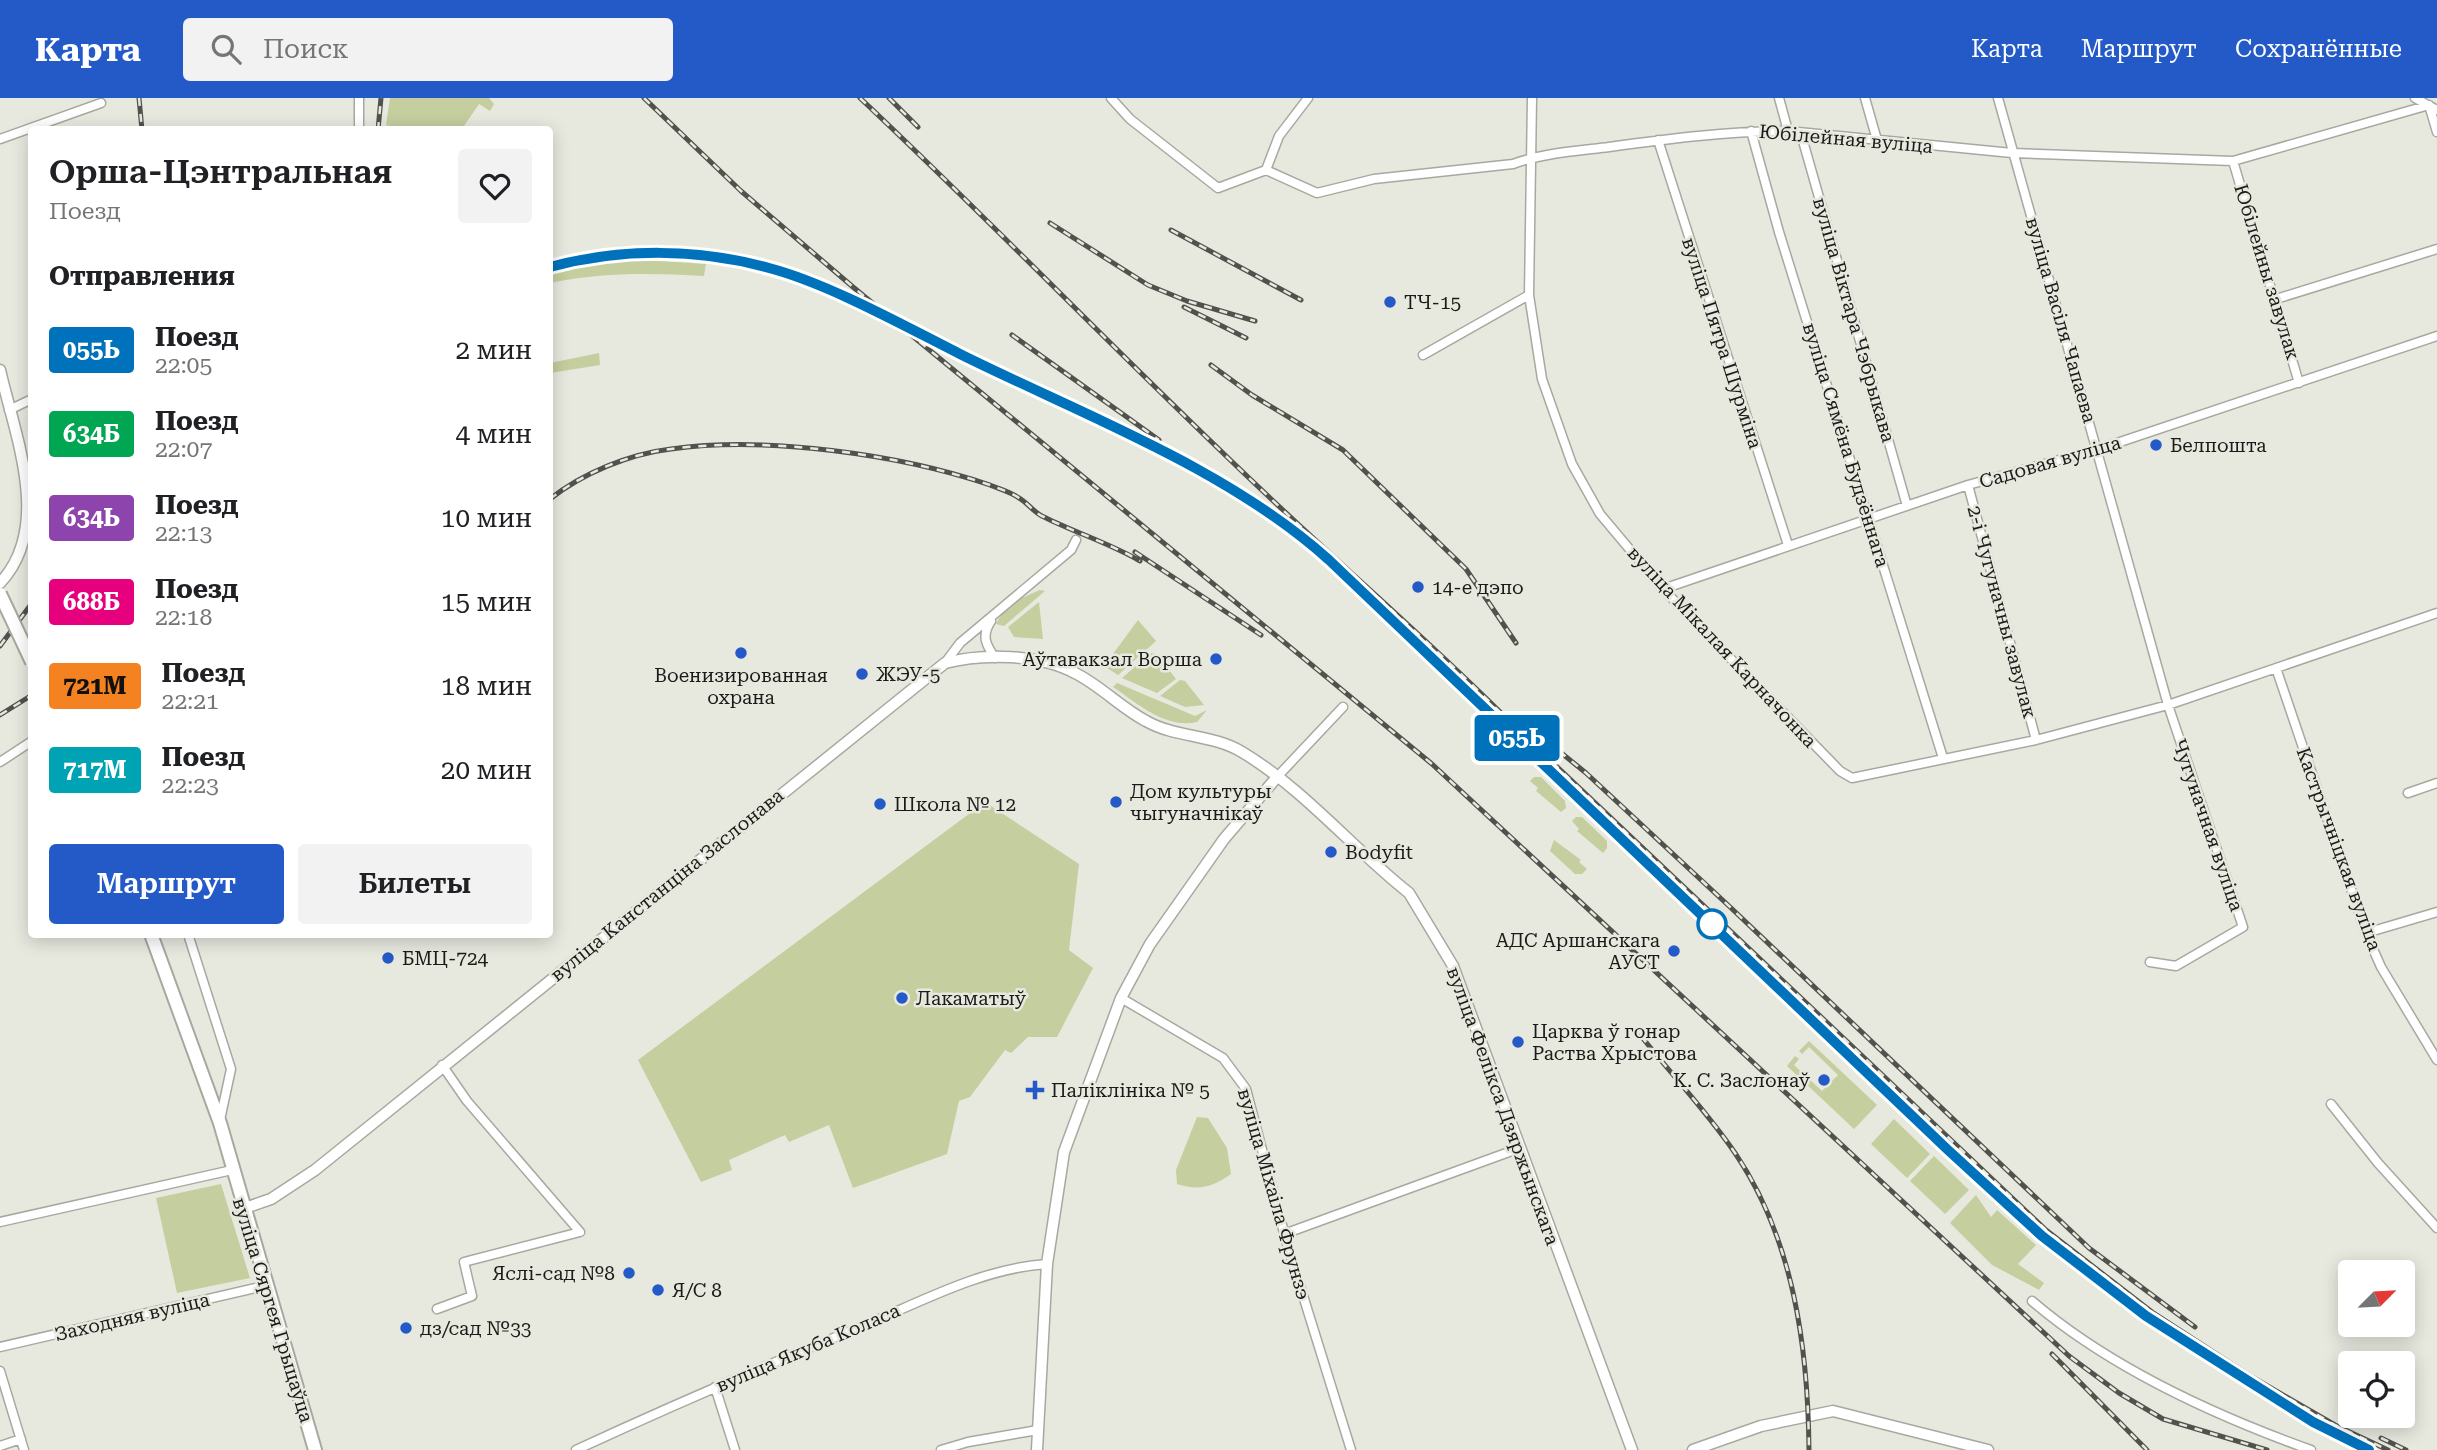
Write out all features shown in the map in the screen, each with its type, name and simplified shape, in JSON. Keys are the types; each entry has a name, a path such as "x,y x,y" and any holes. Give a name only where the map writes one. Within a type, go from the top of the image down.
{"main road":[{"path":"0,594 28,654"},
{"name":"вуліца Сяргея Грыцаўца","path":"152,938 220,1123 264,1286 314,1450"}],"street":[{"path":"359,98 359,126"},
{"path":"1111,98 1130,119 1218,188 1266,170 1279,136 1303,99"},
{"name":"вуліца Мікалая Карначонка","path":"1532,98 1529,295 1542,379 1572,464 1600,514 1663,589 1840,771 1857,778 1943,758"},
{"path":"1779,98 1788,131"},
{"path":"1865,98 1877,140"},
{"name":"вуліца Васіля Чапаева","path":"1998,98 2099,449 2168,705"},
{"path":"2415,98 2437,110"},
{"path":"32,126 101,103"},
{"path":"2429,105 2437,132"},
{"name":"Юбілейная вуліца","path":"1266,170 1317,193 1374,179 1513,164 1533,157 1658,140 1751,131 1788,131 2012,153 2234,161 2429,105"},
{"path":"0,139 28,128"},
{"name":"вуліца Сямёна Будзённага","path":"1751,131 1779,232 1943,758"},
{"name":"вуліца Віктара Чэбрыкава","path":"1801,134 1907,506"},
{"name":"вуліца Пятра Шурміна","path":"1658,140 1788,545"},
{"name":"Юбілейны завулак","path":"2234,161 2299,383"},
{"path":"2276,299 2437,249"},
{"path":"1423,355 1529,295"},
{"name":"Садовая вуліца","path":"1663,589 1870,517 1968,485 2099,449 2437,336"},
{"path":"0,370 22,468 28,515 26,540 12,570 0,583"},
{"path":"9,410 28,401"},
{"name":"2-і Чугуначны завулак","path":"1968,485 2036,740"},
{"name":"вуліца Канстанціна Заслонава","path":"242,1209 287,1191 945,663 960,643 1071,550 1076,540"},
{"path":"1943,758 2036,740 2168,705 2437,613"},
{"path":"994,616 985,635 987,648 995,658"},
{"name":"вуліца Фелікса Дзяржынскага","path":"945,663 961,658 995,658 1061,667 1160,729 1233,748 1277,777 1409,893 1454,966 1632,1450"},
{"name":"Кастрычніцкая вуліца","path":"2276,668 2366,933 2381,967 2437,1060"},
{"name":"Чугуначная вуліца","path":"2150,962 2176,966 2243,927 2168,705"},
{"path":"1037,1450 1046,1264 1064,1152 1121,998 1179,901 1224,839 1277,777 1343,707"},
{"path":"0,762 28,744"},
{"path":"2408,793 2437,783"},
{"path":"2366,933 2437,912"},
{"path":"189,938 231,1069 220,1123"},
{"name":"вуліца Міхаіла Фрунзэ","path":"1121,998 1198,1040 1238,1073 1255,1116 1284,1234 1351,1450"},
{"path":"437,1309 472,1296 464,1262 580,1232 467,1101 442,1065"},
{"path":"2332,1104 2378,1163 2437,1228"},
{"path":"1284,1234 1520,1148"},
{"name":"вуліца Сяргея Грыцаўца","path":"0,1222 232,1170"},
{"name":"вуліца Якуба Коласа","path":"576,1450 715,1387 1000,1272 1046,1264"},
{"name":"Заходняя вуліца","path":"0,1347 264,1286"},
{"path":"2032,1301 2062,1327 2188,1399 2254,1430 2311,1450"},
{"path":"0,1371 24,1450"},
{"path":"715,1387 735,1450"},
{"path":"1693,1450 1761,1426 1833,1411 1988,1450"},
{"path":"941,1450 968,1442 1038,1430"},
{"path":"0,1446 21,1439"}],"green space":[{"path":"390,98 489,98 494,104 490,111 479,104 464,126 386,125"},
{"path":"643,260 706,264 704,276 627,274 553,283 553,273 588,264"},
{"path":"599,353 600,365 553,373 553,362"},
{"path":"1040,590 1045,591 1004,626 996,624 1009,607"},
{"path":"1039,602 1043,639 1014,637 1008,627"},
{"path":"1138,620 1156,641 1118,675 1104,666"},
{"path":"1151,653 1157,654 1176,679 1157,693 1122,678"},
{"path":"1180,680 1185,681 1204,705 1185,707 1160,696"},
{"path":"1117,683 1195,716 1207,710 1197,722 1174,722 1152,713 1113,687"},
{"path":"1534,777 1541,777 1565,801 1566,808 1561,812 1536,791 1538,788 1530,781"},
{"name":"Лакаматыў","path":"985,802 1079,864 1069,950 1093,968 1057,1037 1028,1037 1011,1053 1005,1050 970,1097 959,1101 947,1154 853,1188 829,1125 789,1142 785,1135 729,1160 732,1170 701,1182 638,1060"},
{"path":"1576,817 1582,817 1607,841 1607,848 1603,853 1577,831 1579,829 1572,821"},
{"path":"1554,840 1581,860 1579,862 1587,869 1582,874 1575,874 1550,851"},
{"path":"1809,1041 1877,1105 1854,1129 1787,1066 1795,1056 1799,1059 1794,1065 1822,1091 1838,1075 1809,1047 1802,1054 1799,1051"},
{"path":"1197,1117 1208,1118 1227,1148 1231,1174 1212,1185 1192,1187 1177,1184 1176,1170"},
{"path":"1894,1119 1930,1154 1907,1178 1871,1144"},
{"path":"1934,1156 1969,1190 1945,1214 1910,1181"},
{"path":"221,1184 250,1278 177,1293 156,1198"},
{"path":"1976,1195 1991,1217 1997,1210 2036,1245 2018,1264 2044,1283 2039,1290 1992,1265 1950,1223"}],"railway":[{"path":"139,98 142,126"},
{"path":"378,126 381,98"},
{"path":"644,98 741,191 853,287 1432,764 2069,1356 2119,1393 2163,1419 2267,1450"},
{"path":"860,98 1216,446 2046,1230 2152,1312 2252,1377 2335,1425 2388,1450"},
{"path":"889,98 918,127"},
{"path":"1050,223 1148,285 1187,301 1255,321"},
{"path":"1171,230 1301,300"},
{"path":"553,266 633,253 718,256 773,269 877,314"},
{"path":"1184,307 1246,338"},
{"path":"1012,335 1159,440"},
{"path":"924,336 1206,474 1256,504 1300,537"},
{"path":"1211,365 1252,395 1343,450 1466,569 1516,643"},
{"path":"553,497 607,466 639,455 671,449 748,445 832,450 915,464 990,485 1016,496 1040,515 1140,561"},
{"path":"1135,552 1261,635"},
{"path":"0,646 28,608"},
{"path":"0,715 28,698"},
{"path":"1522,721 1586,773 2089,1248 2195,1327"},
{"path":"1641,1036 1735,1153 1771,1222 1784,1258 1801,1334 1809,1450"},
{"path":"2052,1354 2147,1450"},
{"path":"2381,1438 2406,1450"}],"train":[{"name":"055Ь","path":"553,266 591,257 630,253 724,258 771,268 849,300 1124,432 1206,474 1256,504 1321,552 1948,1150 2042,1236 2146,1316 2200,1353 2313,1422 2369,1450"}],"place":[{"name":"ТЧ-15","path":"1390,302"},
{"name":"Белпошта","path":"2156,445"},
{"name":"14-е дэпо","path":"1418,587"},
{"name":"Военизированная охрана","path":"741,653"},
{"name":"Аўтавакзал Ворша","path":"1216,659"},
{"name":"ЖЭУ-5","path":"862,674"},
{"name":"Дом культуры чыгуначнікаў","path":"1116,802"},
{"name":"Школа № 12","path":"880,804"},
{"name":"Bodyfit","path":"1331,852"},
{"name":"АДС Аршанскага АУСТ","path":"1674,951"},
{"name":"БМЦ-724","path":"388,958"},
{"name":"Лакаматыў","path":"902,998"},
{"name":"Царква ў гонар Раства Хрыстова","path":"1518,1042"},
{"name":"К. С. Заслонаў","path":"1824,1080"},
{"name":"Паліклініка № 5","path":"1035,1090"},
{"name":"Яслі-сад №8","path":"629,1273"},
{"name":"Я/С 8","path":"658,1290"},
{"name":"дз/сад №33","path":"406,1328"}]}
